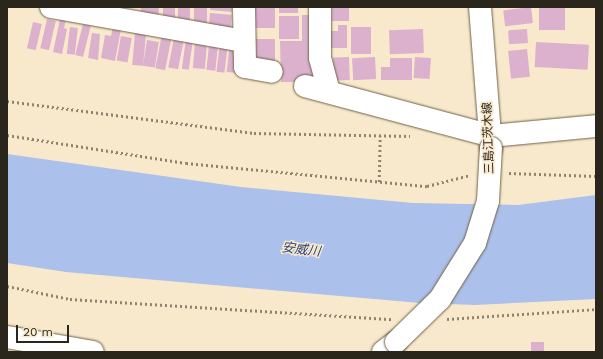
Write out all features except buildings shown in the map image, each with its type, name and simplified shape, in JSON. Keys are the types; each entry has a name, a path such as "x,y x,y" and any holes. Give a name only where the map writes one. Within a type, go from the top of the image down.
{"street":[{"path":"244,7 243,41 245,67 272,72"},
{"path":"320,7 320,58 329,92"},
{"name":"三島江茨木線","path":"389,347 440,299 475,243 488,201 491,142 480,7"},
{"path":"58,8 129,14 243,41"},
{"path":"305,86 491,142 596,126"},
{"path":"7,337 93,352"}],"path":[{"path":"7,101 254,133 416,136"},
{"path":"7,135 186,163 379,182 427,186 474,174"},
{"path":"379,182 380,136"},
{"path":"506,173 596,176"},
{"path":"7,286 70,299 399,319"},
{"path":"443,319 596,309"}],"water":[{"name":"安威川","path":"7,154 241,187 413,203 518,205 596,195 596,299 475,305 420,303 66,272 7,263"}]}
